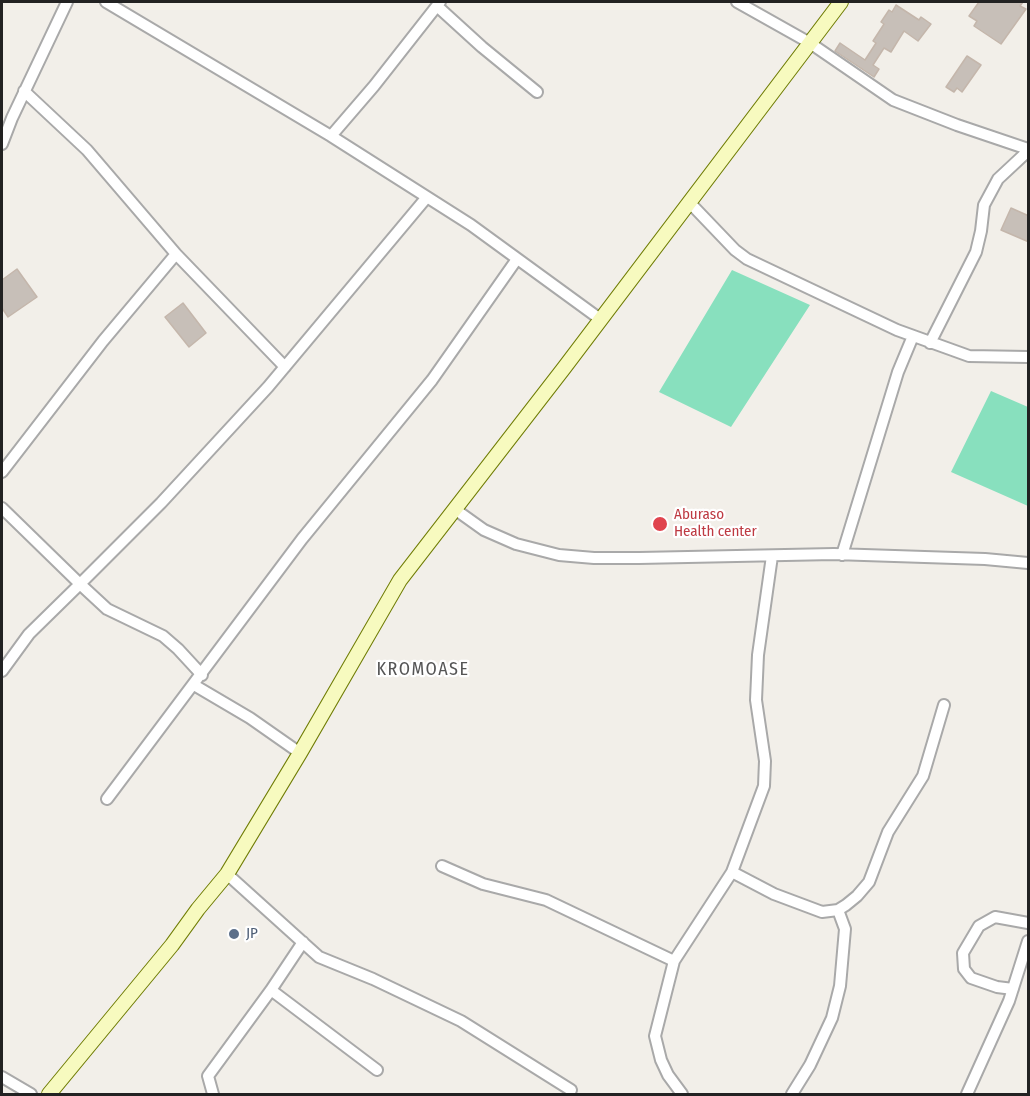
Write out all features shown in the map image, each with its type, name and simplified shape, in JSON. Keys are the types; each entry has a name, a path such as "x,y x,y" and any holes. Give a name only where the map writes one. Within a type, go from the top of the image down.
{"street":[{"path":"2,144 24,91 67,2"},
{"path":"106,2 331,136 471,225 600,319"},
{"path":"737,2 810,43 893,100 1029,150 998,179 984,205 976,252 930,343"},
{"path":"49,1095 227,874 400,580 456,510 841,2"},
{"path":"331,136 374,86 438,4 482,47 537,92"},
{"path":"24,91 87,150 176,254 285,366"},
{"path":"2,671 29,634 161,503 285,366 427,197"},
{"path":"690,203 735,250 747,259 913,336 969,356 1029,357"},
{"path":"2,472 103,341 176,254"},
{"path":"107,799 302,539 432,380 517,260"},
{"path":"842,555 898,372 913,336"},
{"path":"2,508 107,609 163,636 201,675"},
{"path":"456,510 484,530 516,544 560,555 639,558 842,555 985,559 1029,563"},
{"path":"682,1095 661,1060 655,1036 674,961 732,872 765,779 765,761 756,700 758,655 772,556"},
{"path":"194,685 250,718 300,753"},
{"path":"732,872 774,894 822,912 838,910 857,897 869,882 888,832 923,776 944,705"},
{"path":"442,866 483,884 546,900 674,961"},
{"path":"227,874 319,957 373,979 461,1021 571,1090"},
{"path":"792,1095 810,1065 832,1018 840,986 845,929 838,910"},
{"path":"1012,989 997,987 971,978 964,969 963,953 979,926 995,917 1029,923"},
{"path":"967,1095 1012,989 1029,941"},
{"path":"213,1095 208,1076 303,942"},
{"path":"271,990 377,1070"},
{"path":"2,1077 32,1095"}],"green space":[{"path":"732,270 810,305 731,427 659,392"},
{"path":"991,391 1028,407 1028,506 951,472"}],"building":[{"path":"979,2 1023,2 1020,6 1026,9 1001,44 974,26 977,21 969,16"},
{"path":"896,5 919,20 921,17 931,24 918,41 904,31 891,52 884,48 873,65 879,69 874,77 835,51 840,43 865,60 884,24 881,22 889,10 892,12"},
{"path":"967,56 981,65 962,92 957,88 954,92 946,87"},
{"path":"1011,208 1029,216 1029,242 1001,230"},
{"path":"17,269 37,297 8,317 2,308 2,280"},
{"path":"183,303 206,333 189,347 165,317"}],"place":[{"name":"Aburaso Health center","path":"660,524"},
{"name":"JP","path":"234,934"}],"district":[{"name":"KROMOASE","path":"423,670"}]}
